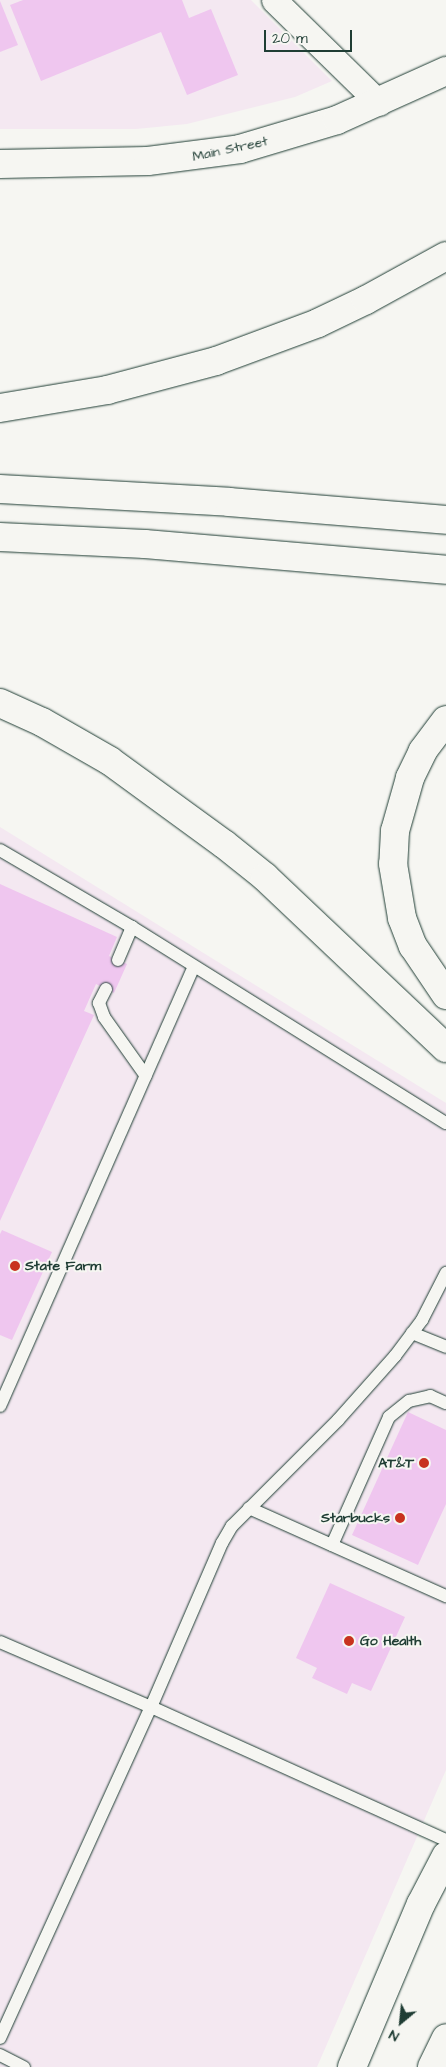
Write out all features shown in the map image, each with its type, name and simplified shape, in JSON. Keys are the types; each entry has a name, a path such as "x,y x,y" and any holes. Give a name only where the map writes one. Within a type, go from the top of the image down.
{"main road":[{"name":"Main Street","path":"0,164 148,161 207,155 240,149 305,131 380,103 446,71"},
{"path":"0,408 107,390 216,361 318,323 366,300 446,256"},
{"path":"0,490 228,502 446,520"},
{"path":"0,537 146,544 446,570"},
{"path":"0,703 42,722 110,761 224,844 266,877 446,1048"},
{"path":"446,720 423,752 410,778 395,831 393,864 402,918 413,946 446,995"},
{"path":"352,2067 421,1904 446,1856"},
{"path":"432,2067 446,2038"}],"street":[{"path":"274,0 380,103"}],"lane":[{"path":"0,850 132,927 446,1123"},
{"path":"118,960 132,927"},
{"path":"0,1406 194,967"},
{"path":"106,989 99,1003 104,1017 146,1076"},
{"path":"0,2038 151,1707 222,1543 232,1526 338,1420 395,1356 433,1301 446,1273"},
{"path":"412,1333 446,1347"},
{"path":"332,1545 389,1417 409,1400 430,1396 446,1403"},
{"path":"249,1508 446,1596"},
{"path":"0,1642 151,1707 446,1840"},
{"path":"0,2055 24,2067"}],"shaded area":[{"path":"0,0 251,0 332,81 295,97 187,124 136,129 0,129"},
{"path":"0,827 446,1103 446,1770 317,2067 0,2067"}],"building":[{"path":"23,0 182,0 189,18 211,9 238,75 187,95 161,32 41,81 10,5"},
{"path":"0,1 18,45 0,52"},
{"path":"0,884 117,937 109,956 127,964 114,993 96,984 84,1011 94,1015 0,1221"},
{"path":"2,1230 52,1252 12,1340 0,1335 0,1234"},
{"path":"408,1412 446,1430 446,1504 418,1565 352,1535"},
{"path":"330,1583 405,1617 371,1691 352,1683 347,1694 312,1678 317,1668 296,1658"}],"place":[{"name":"State Farm","path":"15,1266"},
{"name":"AT&T","path":"424,1463"},
{"name":"Starbucks","path":"400,1518"},
{"name":"Go Health","path":"349,1641"}]}
